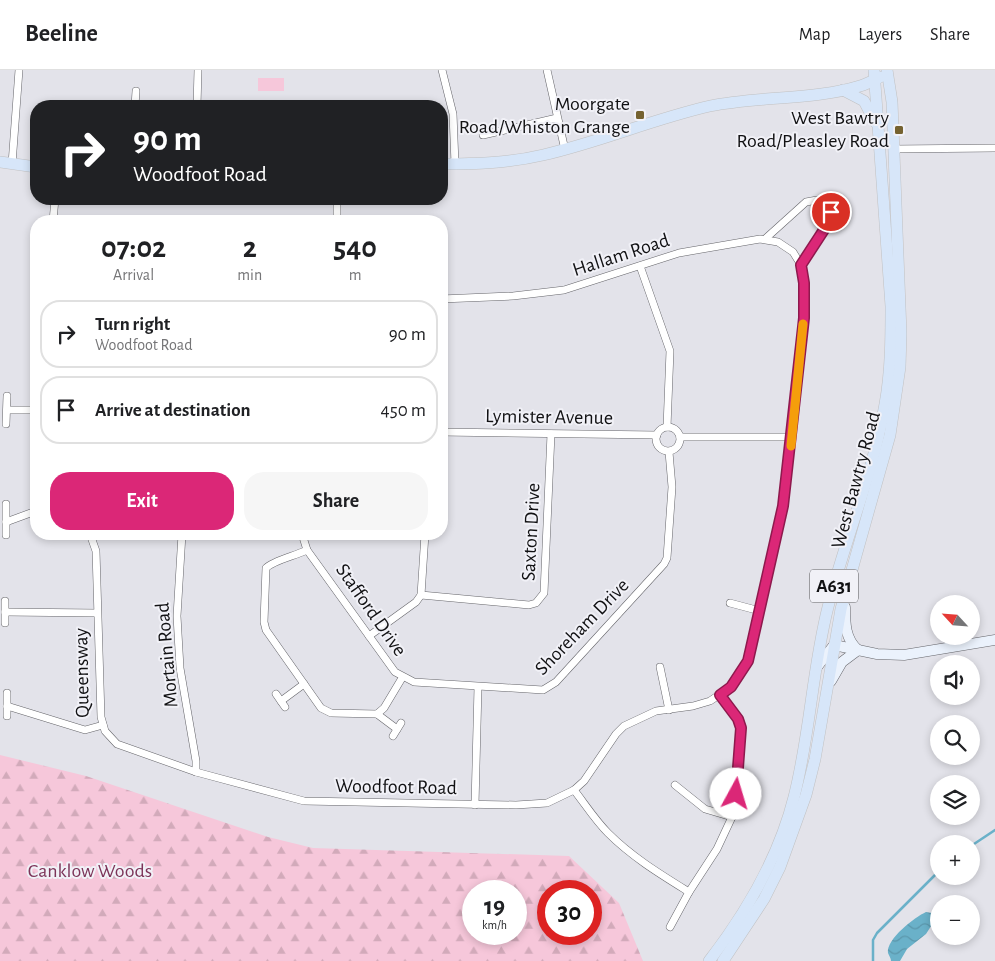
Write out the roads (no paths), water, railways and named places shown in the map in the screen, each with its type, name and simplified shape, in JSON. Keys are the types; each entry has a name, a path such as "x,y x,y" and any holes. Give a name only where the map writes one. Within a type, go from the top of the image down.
{"main road":[{"path":"448,164 506,162 565,150 645,123 710,106 749,99 843,90 864,85 874,74 889,71"},
{"name":"West Bawtry Road","path":"723,961 764,899 792,838 815,760 834,645 845,598 890,435 900,367 901,333 889,71"},
{"name":"West Bawtry Road","path":"709,961 744,910 769,866 782,833 799,771 813,680 828,606 869,472 885,402 891,342 891,306 874,74"},
{"path":"843,90 864,101 879,133"},
{"path":"0,162 30,166"}],"street":[{"path":"12,164 19,70"},
{"path":"197,100 198,70"},
{"path":"442,70 453,114 455,164"},
{"path":"548,70 565,150"},
{"path":"135,100 136,90"},
{"path":"483,135 557,118"},
{"path":"894,149 995,148"},
{"path":"817,200 831,212 832,218 801,265 793,252 765,239 806,202 817,200"},
{"name":"Hallam Road","path":"448,299 513,296 564,290 687,251 765,239"},
{"name":"Woodfoot Road","path":"103,725 110,738 117,744 196,772 304,801 534,805 561,798 574,790 584,781 616,734 624,726 639,717 693,706 720,695 731,687 748,661 783,506 804,318 804,283 801,265"},
{"path":"640,266 670,351 667,427"},
{"path":"6,424 7,396"},
{"path":"7,410 30,410"},
{"path":"667,427 676,430 680,437 678,447 669,452 658,447 657,435 661,429 667,427"},
{"name":"Lymister Avenue","path":"448,432 657,435"},
{"name":"Saxton Drive","path":"421,595 436,598 529,605 541,598 544,593 552,434"},
{"path":"680,437 792,436"},
{"name":"Shoreham Drive","path":"402,678 414,682 534,691 550,688 664,564 667,558 672,487 669,452"},
{"path":"6,504 6,535"},
{"path":"6,522 30,513"},
{"name":"Queensway","path":"7,706 85,730 103,725 97,614 96,551 92,540"},
{"name":"Mortain Road","path":"182,540 177,616 180,668 196,772"},
{"name":"Stafford Drive","path":"304,540 307,550 395,672 402,678"},
{"path":"369,636 416,602 421,595 425,540"},
{"path":"307,550 289,559 274,562 266,568 264,612 266,630 325,711 378,714 399,726 393,736"},
{"name":"A631","path":"845,598 846,628 851,642 858,650"},
{"path":"5,601 5,623"},
{"path":"730,602 760,611"},
{"name":"Queensway","path":"5,612 97,614"},
{"path":"834,645 858,650 904,655 995,640"},
{"name":"A631","path":"813,680 820,662 834,645"},
{"path":"826,690 837,669 858,650"},
{"path":"660,667 669,710"},
{"path":"378,714 384,708 402,678"},
{"path":"281,701 304,684"},
{"path":"475,805 478,687"},
{"path":"7,693 7,716"},
{"path":"670,927 689,892 717,849 732,817 742,736 738,719 720,695"},
{"path":"674,785 705,809 732,817"},
{"path":"574,790 606,831 624,848 647,866 689,892"}],"water":[{"path":"926,912 930,913 930,928 926,934 907,949 900,961 891,961 888,953 892,941 896,935"}],"waterway":[{"path":"980,840 995,830"},
{"path":"873,961 873,940 877,933 930,880"}],"place":[{"name":"Moorgate Road/Whiston Grange","path":"640,115"},
{"name":"West Bawtry Road/Pleasley Road","path":"899,130"}],"park label":[{"name":"Canklow Woods","path":"90,871"}]}
